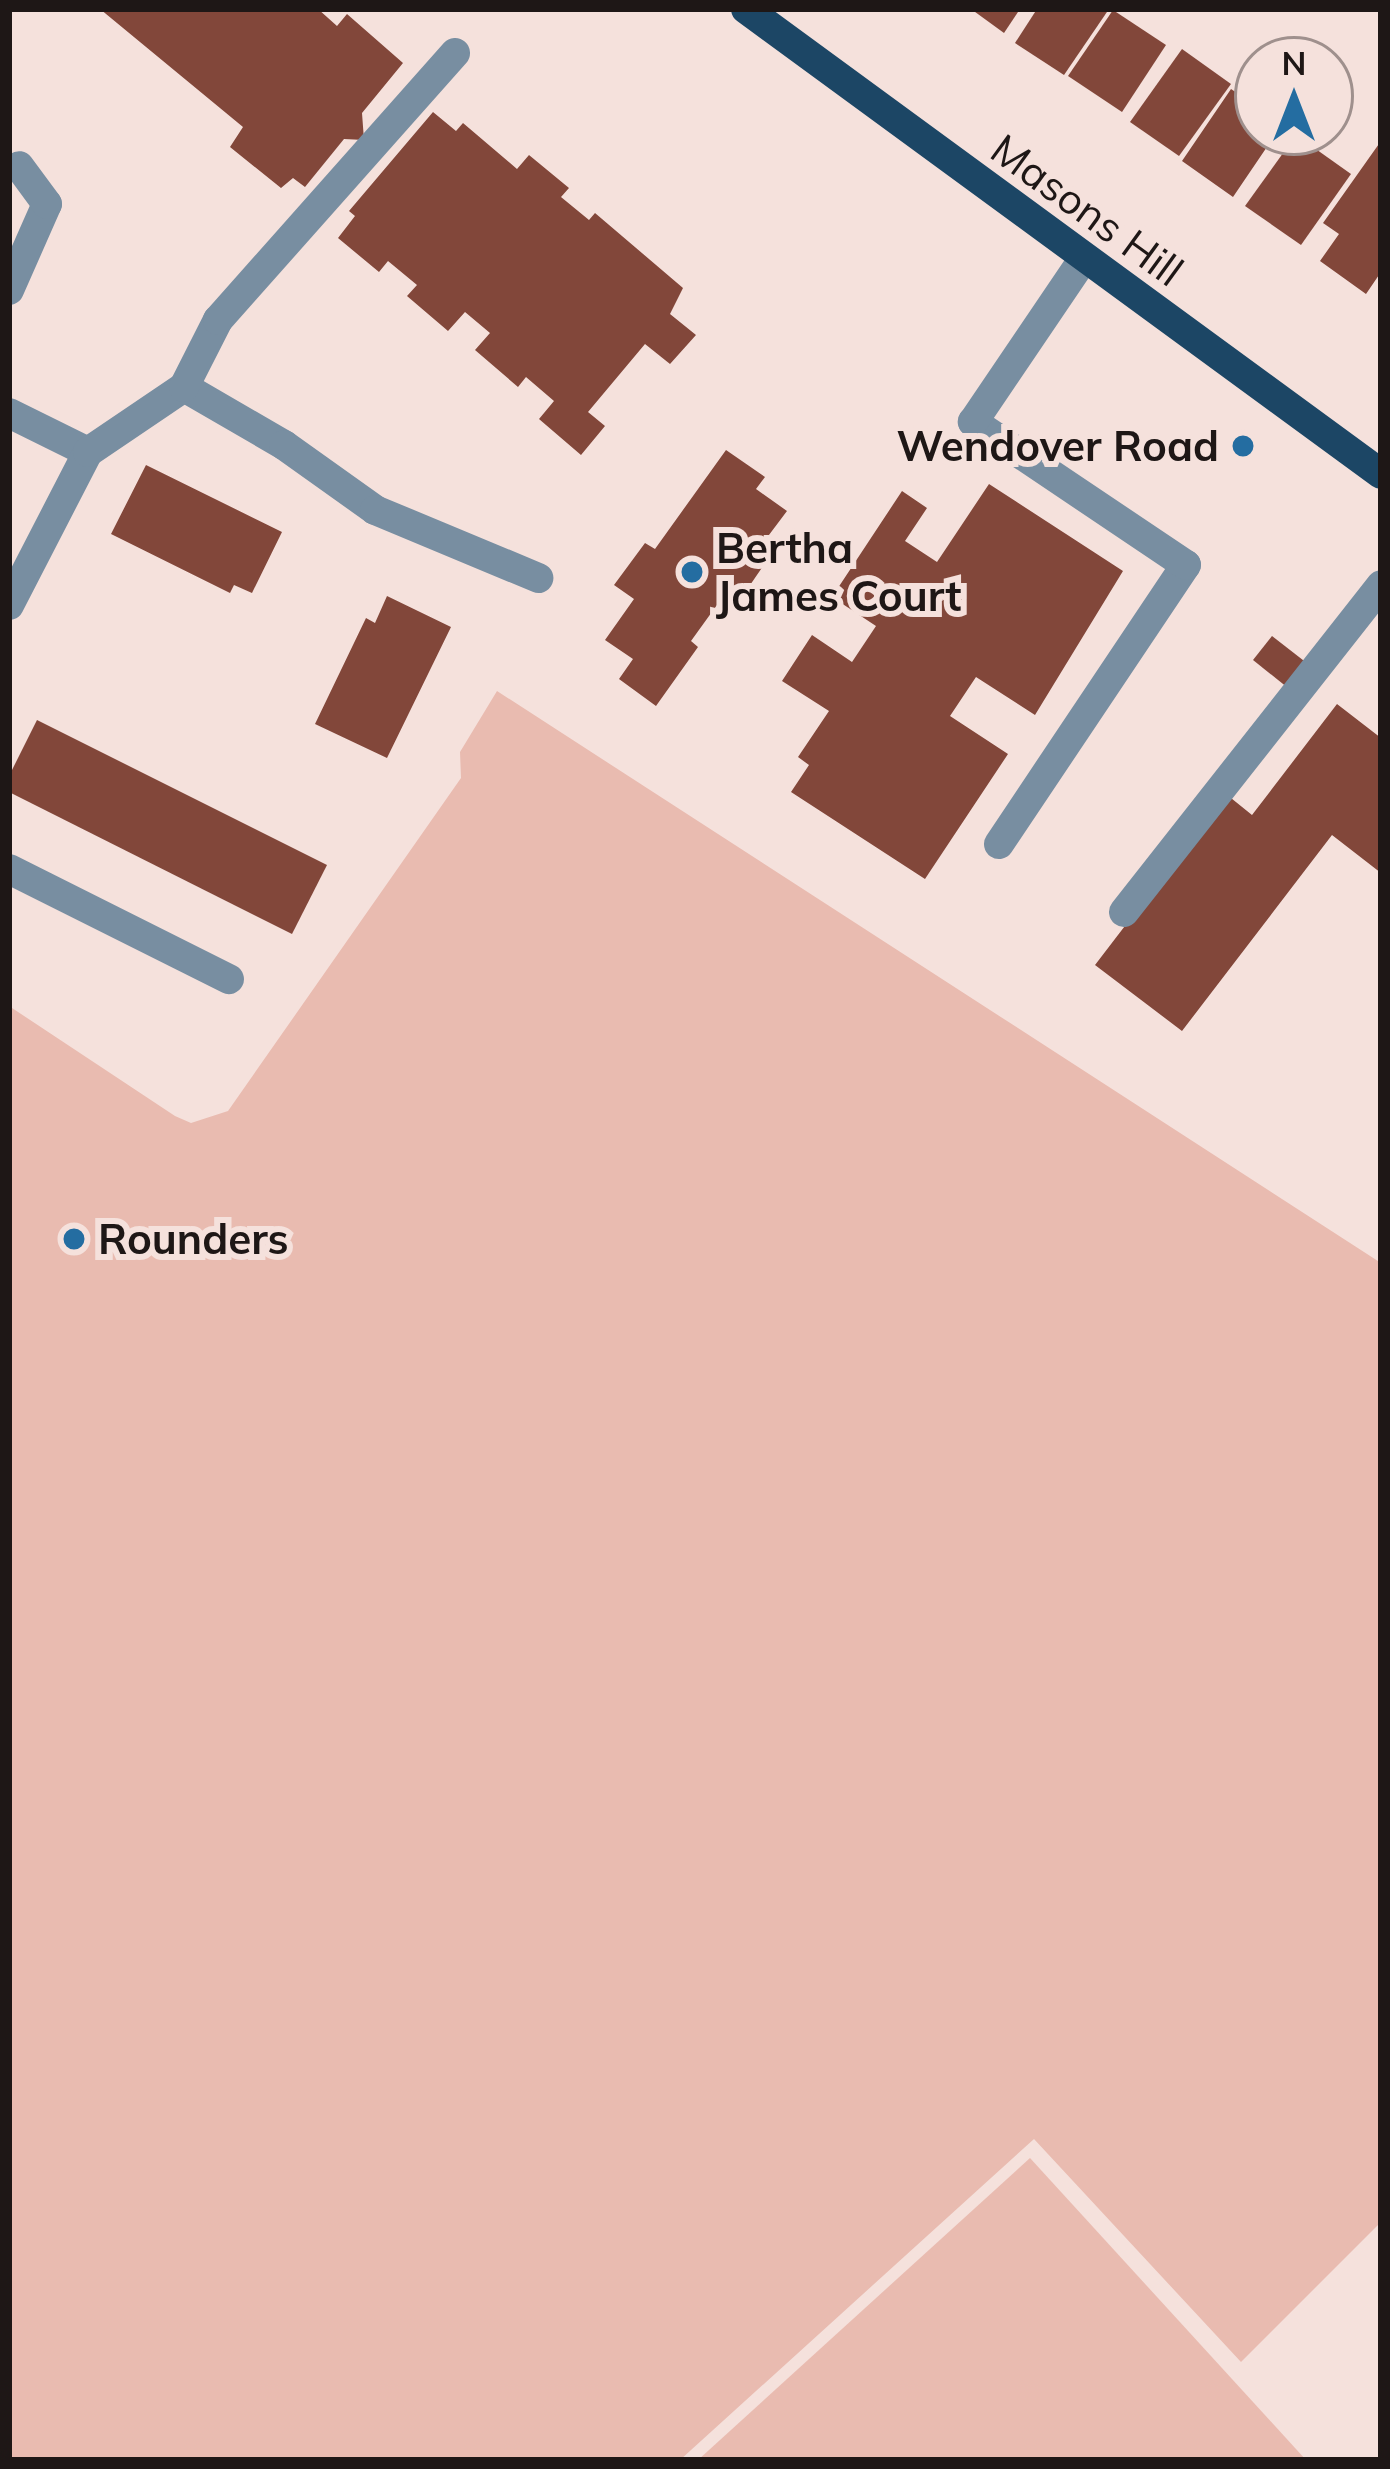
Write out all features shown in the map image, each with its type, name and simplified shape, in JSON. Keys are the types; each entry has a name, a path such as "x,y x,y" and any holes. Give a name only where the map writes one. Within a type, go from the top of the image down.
{"main road":[{"name":"Masons Hill","path":"764,14 1084,258 1381,474"}],"street":[{"path":"9,605 88,452 184,387 218,320 455,53"},
{"path":"9,290 47,204 19,166"},
{"path":"999,844 1186,565 973,422 1084,258"},
{"path":"184,387 284,445 375,510 538,578"},
{"path":"9,413 88,452"},
{"path":"1124,912 1381,585"},
{"path":"9,869 229,979"}],"shaded area":[{"path":"497,691 1381,1263 1381,2222 1241,2362 1034,2139 680,2460 9,2460 9,1006 175,1116 191,1123 228,1111 461,778 460,752"},
{"path":"1030,2158 1306,2460 698,2460"}],"building":[{"path":"100,9 318,9 337,26 347,14 403,63 362,113 364,140 344,139 305,187 293,178 281,188 230,147 243,127"},
{"path":"971,9 1020,9 1004,33"},
{"path":"1037,9 1109,9 1064,75 1015,43"},
{"path":"1113,10 1166,45 1122,112 1068,76"},
{"path":"1182,49 1231,84 1179,156 1130,122"},
{"path":"1231,89 1234,91 1234,156 1261,156 1233,197 1182,161"},
{"path":"433,112 456,131 463,123 517,169 529,155 569,188 561,197 589,220 595,213 683,288 670,314 696,335 670,364 645,344 588,412 605,426 581,455 539,419 554,401 526,377 518,387 475,350 490,333 465,312 448,331 407,296 417,285 388,261 379,272 338,238 355,216 349,211"},
{"path":"1381,141 1381,272 1366,294 1320,261 1339,234 1323,223"},
{"path":"1281,156 1326,156 1351,174 1301,245 1245,206"},
{"name":"Bertha James Court","path":"726,450 765,477 756,489 787,511 757,551 768,559 735,607 722,598 691,641 698,647 656,706 619,679 633,659 605,640 634,599 614,585 645,543 655,549"},
{"path":"146,465 282,532 252,593 234,585 230,593 111,534"},
{"path":"989,484 1123,571 1035,715 976,677 950,716 1008,754 925,879 791,792 809,765 798,757 829,711 782,681 812,635 852,662 876,626 832,597 902,491 927,508 905,541 937,562"},
{"path":"387,596 451,627 387,758 315,724 366,618 375,623"},
{"path":"1272,636 1308,664 1288,688 1253,660"},
{"path":"1337,704 1381,738 1381,873 1332,835 1182,1031 1095,965 1226,794 1252,815"},
{"path":"37,720 327,865 292,934 9,792 9,776"}],"place":[{"name":"Wendover Road","path":"1243,446"},
{"name":"Bertha James Court","path":"692,572"},
{"name":"Rounders","path":"74,1239"}]}
